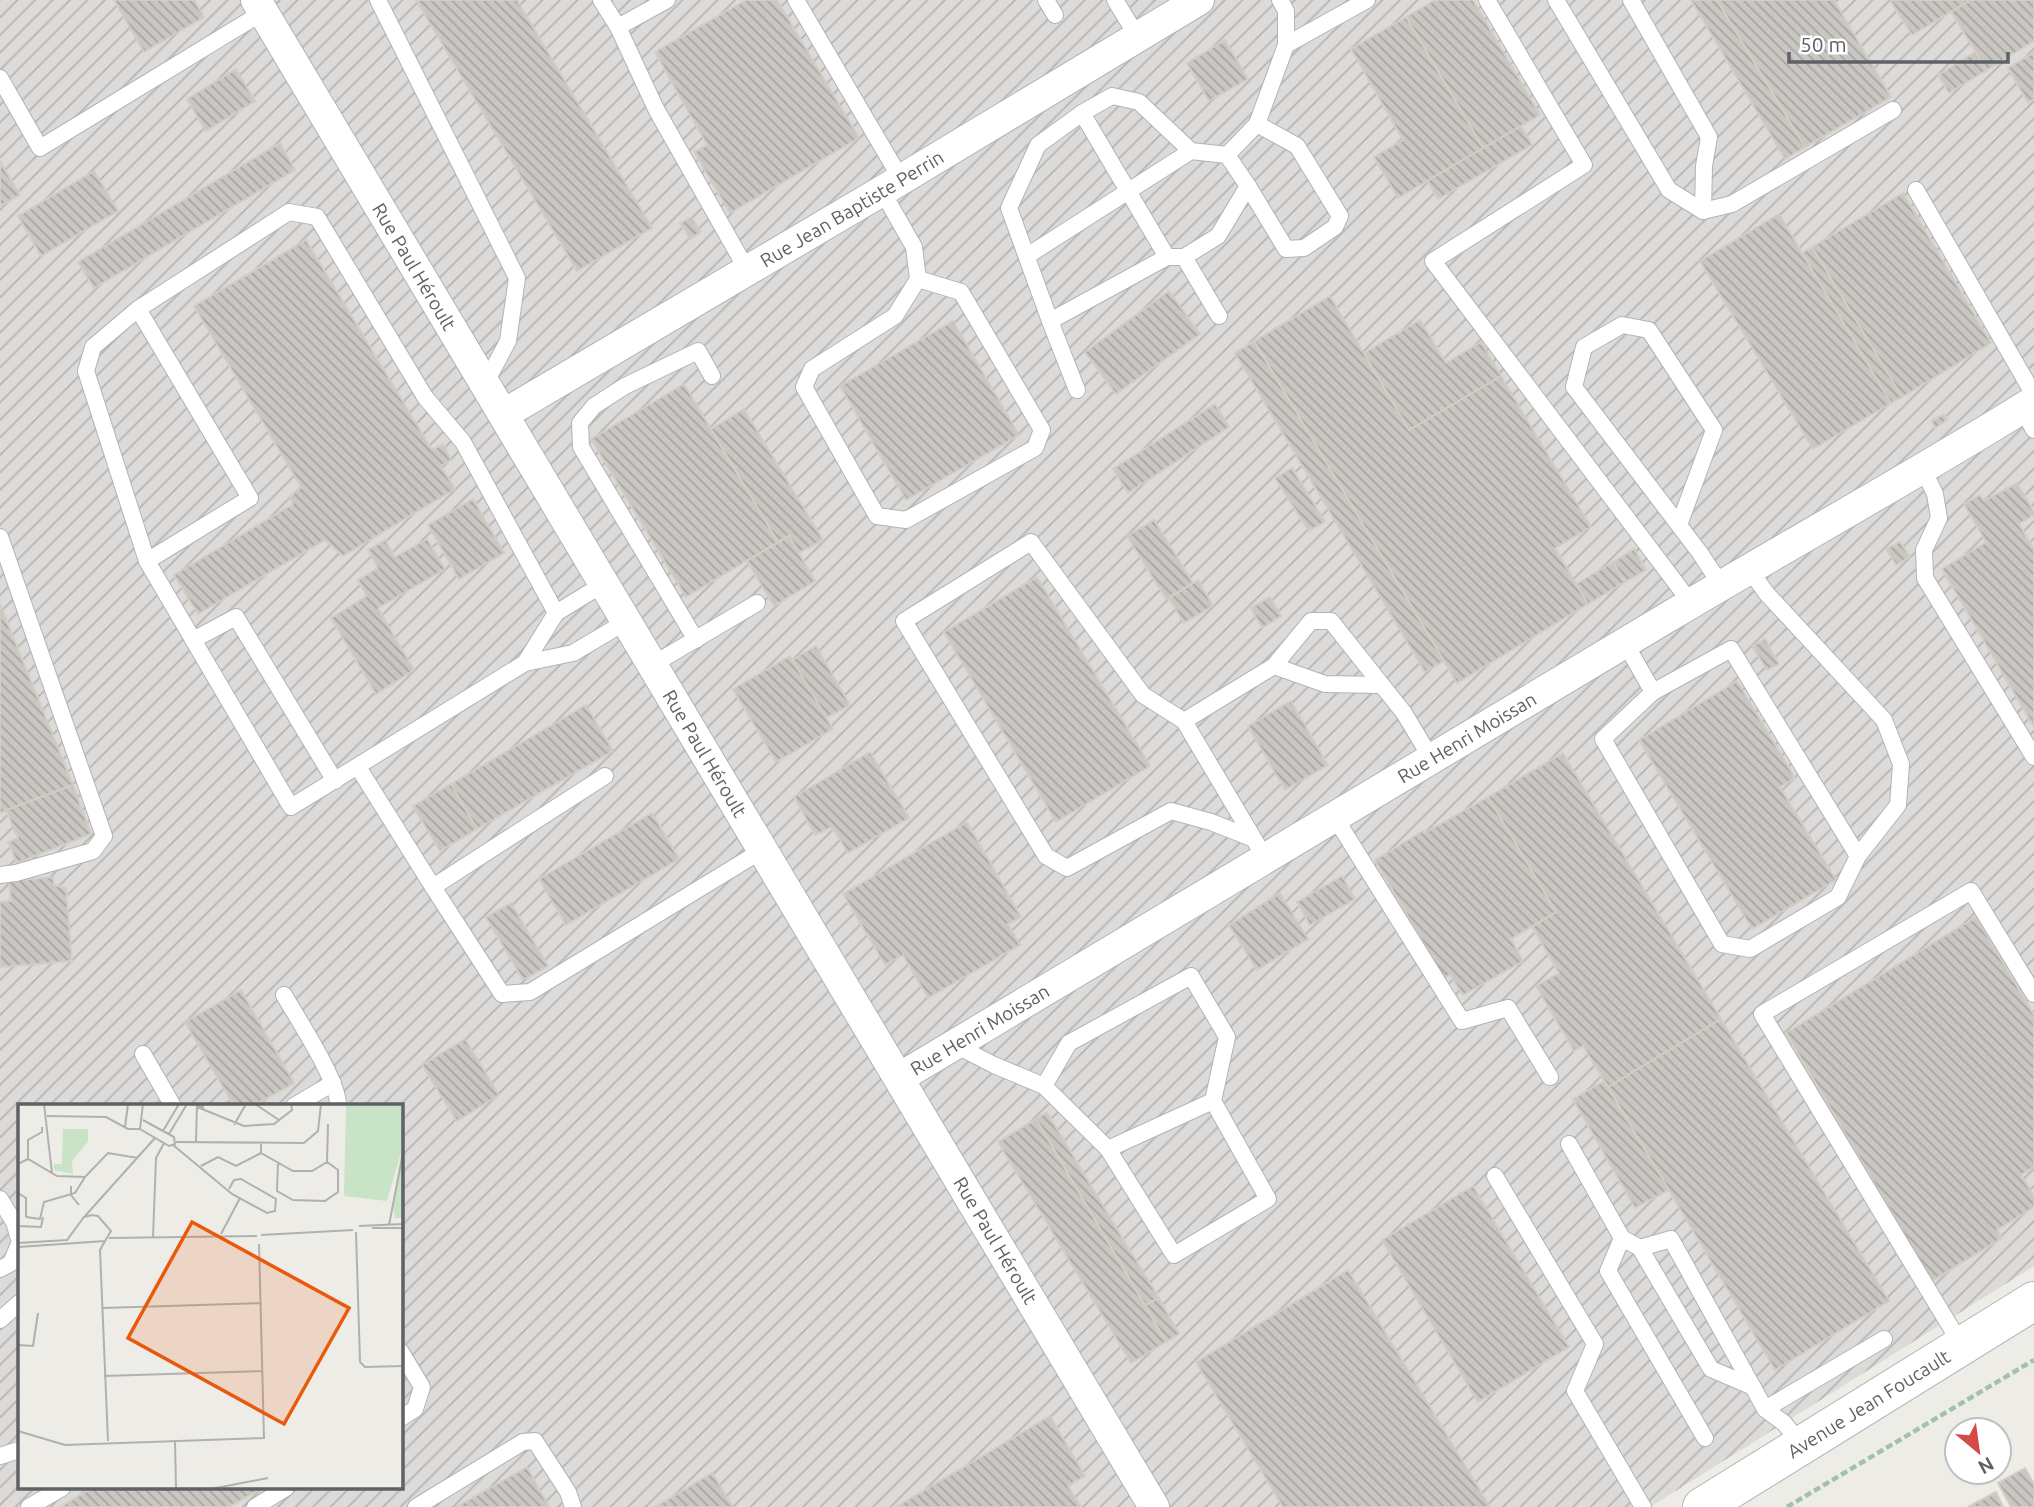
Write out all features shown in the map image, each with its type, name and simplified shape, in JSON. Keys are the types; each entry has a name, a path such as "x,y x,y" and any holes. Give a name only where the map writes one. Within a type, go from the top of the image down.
{"main road":[{"name":"Avenue Jean Foucault","path":"1702,1507 2034,1301"},
{"name":"Avenue Jean Foucault","path":"1749,1507 2034,1331"}],"street":[{"name":"Rue Jean Baptiste Perrin","path":"503,414 1199,0"},
{"name":"Rue Paul Héroult","path":"260,6 1154,1507"},
{"name":"Rue Henri Moissan","path":"899,1077 955,1045 1259,848 1334,816 1721,585 2031,409"}],"lane":[{"path":"378,0 517,278 508,341 485,384"},
{"path":"601,0 618,27 656,109 747,270"},
{"path":"618,27 667,0"},
{"path":"796,0 892,185 914,247 918,279 895,316 812,369 804,387 877,516 906,520 1035,448 1042,430 961,292 918,279"},
{"path":"1046,0 1055,15"},
{"path":"1115,0 1137,36"},
{"path":"1227,155 1257,124 1286,44 1286,11 1280,0"},
{"path":"1286,44 1367,0"},
{"path":"1487,0 1584,165 1433,261 1691,603"},
{"path":"1556,0 1669,190 1703,211 1732,204 1893,110"},
{"path":"1631,0 1709,137 1704,166 1703,211"},
{"path":"0,78 40,148 260,6"},
{"path":"1077,390 1009,208 1038,145 1082,113 1112,96 1139,102 1191,151 1227,155 1286,248 1304,248 1335,227 1340,216 1297,146 1257,124"},
{"path":"1082,113 1167,257"},
{"path":"1027,256 1191,151"},
{"path":"1050,321 1167,257 1184,257 1218,236 1248,186"},
{"path":"1916,190 2031,409"},
{"path":"556,613 463,442 425,397 317,217 289,212 138,309 93,347 86,370 147,561 291,807 525,663 573,653 627,621"},
{"path":"1184,257 1219,316"},
{"path":"138,309 250,498 147,561"},
{"path":"1679,525 1714,430 1649,330 1622,325 1584,347 1574,387 1721,585"},
{"path":"696,640 580,447 580,423 594,406 604,399 698,351 712,376"},
{"path":"1923,469 1935,494 1939,518 1924,550 1925,578 2034,757"},
{"path":"0,537 104,836 93,851 16,873 0,874"},
{"path":"1031,542 1143,695 1184,721 1259,848 1211,822 1171,811 1066,868 1046,856 904,621 1031,542"},
{"path":"1749,569 1767,594 1884,720 1901,764 1898,805 1858,856 1838,897 1750,949 1722,944 1602,739 1653,692 1731,649 1858,856"},
{"path":"525,663 556,613 605,583"},
{"path":"652,665 757,603"},
{"path":"193,640 236,617 335,781"},
{"path":"1184,721 1273,666 1311,621 1331,621 1404,713 1431,758"},
{"path":"1625,642 1653,692"},
{"path":"1273,666 1325,684 1381,685"},
{"path":"358,767 502,993 530,992 761,851"},
{"path":"433,887 605,776"},
{"path":"1334,816 1462,1021 1508,1008 1550,1077"},
{"path":"1962,1346 1762,1014 1971,891 2034,994"},
{"path":"955,1045 1044,1086 1108,1149 1174,1255 1268,1199 1213,1101 1227,1037 1191,976 1069,1043 1044,1086"},
{"path":"284,995 333,1083 338,1104"},
{"path":"143,1054 172,1104"},
{"path":"297,1104 333,1083"},
{"path":"1108,1149 1213,1101"},
{"path":"1569,1144 1622,1238 1640,1248 1711,1369 1753,1387"},
{"path":"1495,1176 1595,1344 1575,1391 1643,1507"},
{"path":"0,1199 14,1222 18,1238"},
{"path":"1622,1238 1608,1271 1706,1438"},
{"path":"1640,1248 1671,1239 1765,1409 1784,1423 1802,1445"},
{"path":"0,1269 11,1262 18,1244"},
{"path":"0,1320 18,1304"},
{"path":"1765,1409 1884,1339"},
{"path":"402,1354 422,1387 415,1409 402,1417"},
{"path":"416,1507 523,1442 535,1441 568,1492 573,1507"},
{"path":"0,1456 18,1450"},
{"path":"29,1507 59,1490"},
{"path":"255,1507 283,1490"}],"path":[{"path":"1787,1507 2034,1360"}],"shaded area":[{"path":"0,0 2034,0 2034,1266 1650,1507 0,1507"}],"building":[{"path":"114,0 194,0 204,17 144,52"},
{"path":"416,0 517,0 652,228 577,271"},
{"path":"746,0 777,0 859,138 730,213 694,152 707,145 655,52"},
{"path":"1435,0 1473,0 1540,115 1483,148 1406,17"},
{"path":"1691,0 1717,0 1805,147 1785,159"},
{"path":"1717,0 1834,0 1891,97 1805,147"},
{"path":"1890,0 1971,0 1912,35"},
{"path":"1971,0 2034,0 2034,41 1987,70 1951,12"},
{"path":"1406,17 1483,148 1398,198 1374,157 1403,140 1351,49"},
{"path":"1225,40 1248,79 1209,101 1187,63"},
{"path":"1975,52 1987,70 1949,93 1938,75"},
{"path":"2034,52 2034,99 2028,103 2008,68"},
{"path":"236,69 255,101 206,131 187,99"},
{"path":"1521,126 1532,145 1438,199 1427,181"},
{"path":"280,143 295,170 94,288 78,262"},
{"path":"0,161 20,195 0,206"},
{"path":"94,171 118,211 41,256 18,216"},
{"path":"1903,193 1991,343 1902,397 1812,247"},
{"path":"1779,214 1891,403 1813,449 1700,261"},
{"path":"691,217 701,232 690,239 680,223"},
{"path":"306,240 432,450 443,444 451,460 441,466 455,489 343,556 325,540 198,614 174,575 293,504 289,497 301,487 194,306"},
{"path":"1812,247 1902,397 1891,403 1802,253"},
{"path":"1169,291 1200,334 1116,394 1085,352"},
{"path":"1330,296 1409,430 1501,376 1591,527 1555,548 1588,604 1457,683 1254,341"},
{"path":"1420,320 1446,363 1481,342 1501,376 1409,430 1364,353"},
{"path":"953,321 1019,435 906,500 840,386"},
{"path":"1254,341 1444,661 1425,672 1235,353"},
{"path":"684,384 778,542 686,597 591,439"},
{"path":"1215,404 1229,427 1128,493 1113,469"},
{"path":"744,409 823,540 799,553 789,536 778,542 711,429"},
{"path":"1944,414 1947,420 1935,428 1932,421"},
{"path":"1292,468 1325,522 1309,531 1275,478"},
{"path":"2017,483 2034,512 2034,515 2019,524 2034,549 2034,727 1942,569 1986,542 1964,504 1980,495 1984,501"},
{"path":"473,499 504,553 459,579 428,525"},
{"path":"1154,520 1193,583 1166,599 1127,536"},
{"path":"789,536 815,581 774,606 747,561"},
{"path":"427,539 445,569 378,608 414,670 376,694 331,618 367,596 358,580 378,568 368,550 385,540 395,557"},
{"path":"1900,542 1910,557 1896,565 1886,549"},
{"path":"1634,549 1646,570 1625,582 1613,562"},
{"path":"1613,562 1625,582 1588,604 1576,584"},
{"path":"1037,577 1150,766 1056,822 944,632"},
{"path":"1198,580 1213,606 1184,623 1169,598"},
{"path":"1270,597 1281,616 1262,628 1251,608"},
{"path":"0,604 73,785 0,813"},
{"path":"1765,639 1779,664 1767,670 1752,646"},
{"path":"816,646 850,705 826,718 792,660"},
{"path":"790,656 833,729 776,762 733,689"},
{"path":"1737,681 1795,778 1780,787 1836,880 1752,929 1639,740"},
{"path":"1291,701 1328,765 1285,790 1248,726"},
{"path":"586,705 613,751 477,829 451,784"},
{"path":"870,752 909,818 848,853 832,827 815,835 794,797"},
{"path":"1563,753 1721,1019 1608,1087 1583,1046 1574,1051 1536,986 1559,973 1532,927 1556,912 1488,797"},
{"path":"451,784 477,829 440,851 413,806"},
{"path":"73,785 91,834 17,863 8,842 18,838 6,810"},
{"path":"1488,797 1556,912 1511,939 1523,961 1463,995 1450,975 1444,978 1375,860"},
{"path":"652,813 679,859 566,925 539,879"},
{"path":"967,822 1021,917 1008,924 1020,945 928,998 903,955 885,965 843,894"},
{"path":"1342,876 1355,899 1310,925 1297,902"},
{"path":"53,877 54,885 66,888 72,961 0,967 0,902 11,901 9,881"},
{"path":"1280,893 1308,939 1257,970 1229,925"},
{"path":"511,903 548,966 523,980 486,917"},
{"path":"1976,917 2034,1015 2034,1167 2021,1175 2034,1196 2034,1207 1997,1230 2002,1238 1932,1281 1786,1033"},
{"path":"241,990 294,1083 257,1104 233,1104 185,1022"},
{"path":"1721,1019 1889,1301 1775,1370 1608,1087"},
{"path":"465,1039 499,1095 457,1121 422,1065"},
{"path":"1604,1081 1669,1190 1635,1208 1573,1099"},
{"path":"1047,1112 1159,1298 1145,1305 1036,1119"},
{"path":"1036,1119 1166,1342 1131,1363 998,1142"},
{"path":"1473,1186 1569,1347 1478,1402 1382,1240"},
{"path":"1348,1270 1490,1507 1283,1507 1196,1362"},
{"path":"1159,1298 1179,1334 1166,1342 1145,1305"},
{"path":"1050,1416 1085,1476 1068,1486 1081,1507 896,1507"},
{"path":"527,1467 549,1507 456,1507"},
{"path":"2025,1468 2034,1484 2034,1507 2011,1507 2000,1486 2013,1486 2013,1475"},
{"path":"712,1473 733,1507 655,1507"},
{"path":"89,1490 259,1490 229,1507 60,1507"},
{"path":"1996,1492 2003,1507 1968,1507"}]}
